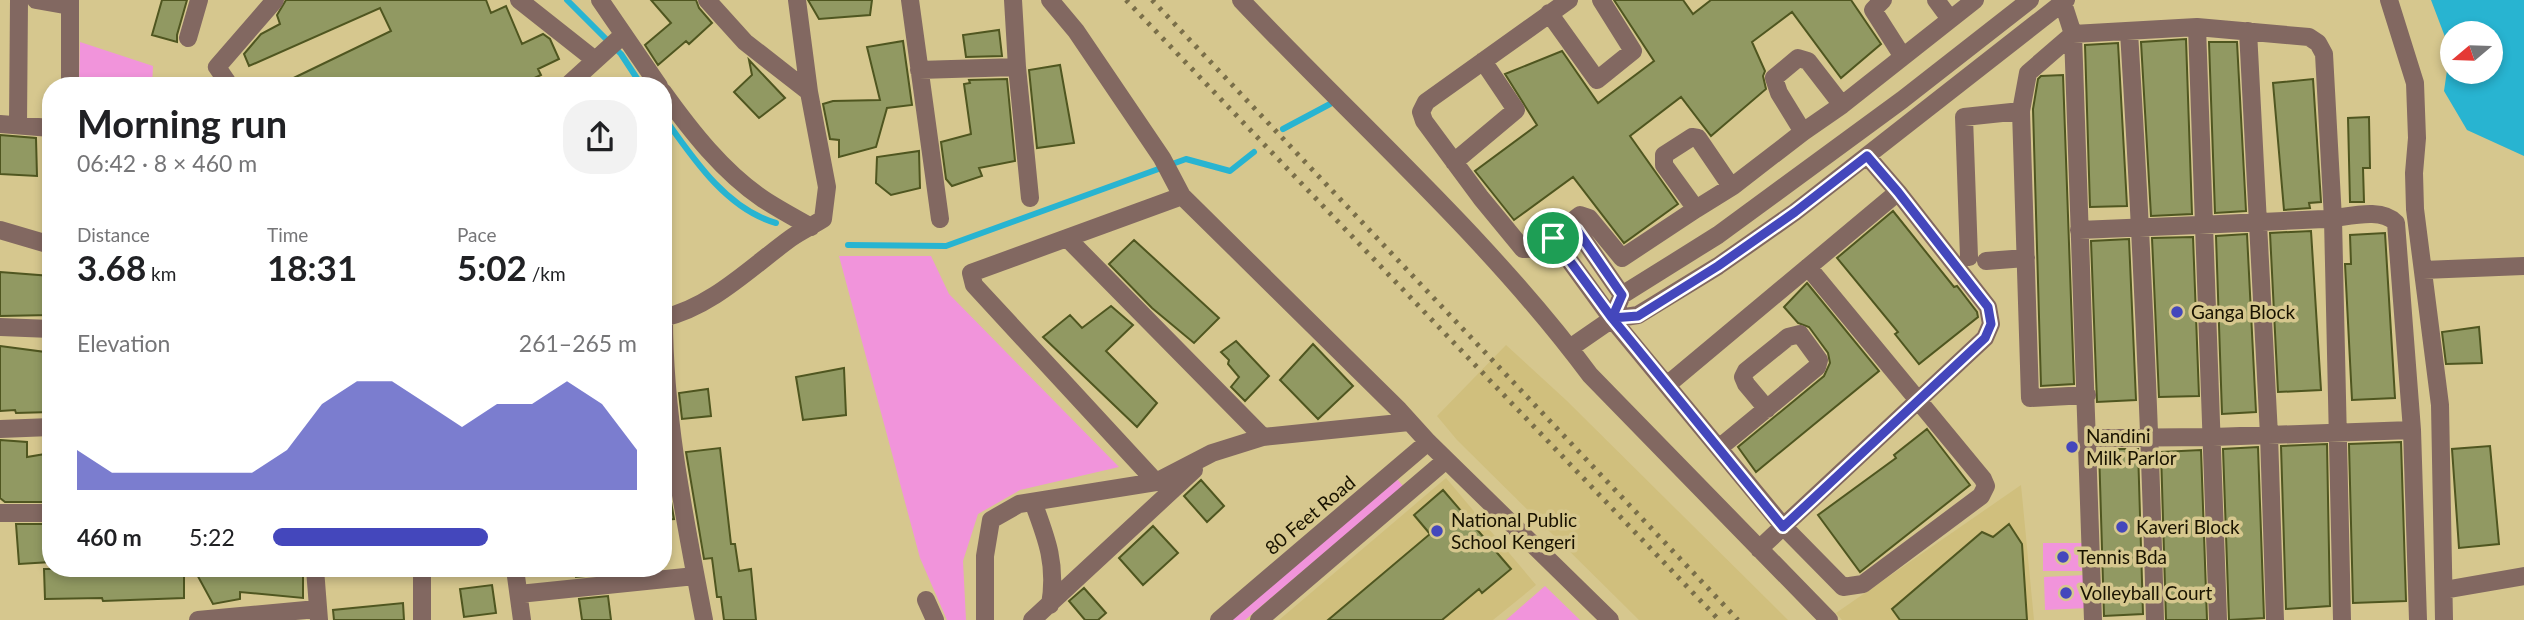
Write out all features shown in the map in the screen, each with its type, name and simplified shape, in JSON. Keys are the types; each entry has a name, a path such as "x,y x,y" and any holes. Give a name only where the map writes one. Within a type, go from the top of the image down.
{"street":[{"path":"19,0 9,124 42,127"},
{"path":"36,0 70,3 70,77"},
{"path":"188,38 199,0"},
{"path":"224,77 218,67 275,0"},
{"path":"519,0 592,58"},
{"path":"600,0 618,40 651,77"},
{"path":"707,0 745,42 809,92"},
{"path":"672,316 708,299 792,237 823,219 827,187 809,92 797,0"},
{"path":"910,0 940,219"},
{"path":"1013,0 1030,198"},
{"path":"1050,0 1076,31 1166,163 1182,196 1610,620"},
{"path":"1241,0 1449,211 1570,348 1590,375 1829,620"},
{"path":"1569,0 1426,102 1421,112 1424,121 1454,162 1523,249 1529,250 1553,238 1580,215 1589,218 1622,258 1733,186 1842,105 1975,0"},
{"path":"1549,13 1597,80 1633,51 1601,0"},
{"path":"1883,0 1872,10 1903,57"},
{"path":"1936,0 1950,19"},
{"path":"1570,348 1612,318 1622,295 1718,235 1902,100 2030,0"},
{"path":"2389,0 2415,83 2415,209 2440,405 2444,620"},
{"path":"1612,318 1638,316 1718,266 1795,212 2064,1 2073,34 2093,620"},
{"path":"2197,27 2218,620"},
{"path":"2087,395 2030,398 2021,111 2028,73 2073,34 2197,27 2309,37 2318,43 2324,54 2333,219 2342,620"},
{"path":"2129,32 2151,437 2155,620"},
{"path":"2248,32 2269,435 2275,620"},
{"path":"565,77 618,40"},
{"path":"575,77 592,58"},
{"path":"1803,132 1779,93 1774,78 1798,58 1808,61 1842,105"},
{"path":"1454,162 1516,110 1483,61"},
{"path":"919,70 1017,67"},
{"path":"672,104 727,169 762,198 811,227"},
{"path":"2021,111 1964,117 1977,259 2026,258"},
{"path":"1696,209 1664,165 1664,155 1692,137 1698,138 1733,186"},
{"path":"1759,549 1985,338 1991,324 1988,307 1867,156"},
{"path":"1667,385 1898,192"},
{"path":"1156,482 974,285 971,274 1182,196"},
{"path":"2079,230 2258,223 2381,214 2390,216 2396,223 2412,430 2418,620"},
{"path":"1569,223 1577,230 1622,295"},
{"path":"0,230 42,242"},
{"path":"1067,238 1263,437"},
{"path":"1553,238 1612,318 1783,527 1843,587 1855,587 1877,574 1981,496 1986,486 1808,267"},
{"path":"2423,270 2524,265"},
{"path":"0,327 42,329"},
{"path":"1718,448 1766,409"},
{"path":"985,620 985,556 991,520 1019,504 1156,482 1212,453 1263,437 1409,422"},
{"path":"0,429 42,427"},
{"path":"2088,438 2412,430"},
{"name":"80 Feet Road","path":"1219,620 1428,442"},
{"path":"1031,620 1212,453"},
{"path":"1259,620 1446,460"},
{"path":"672,467 704,620"},
{"path":"1032,502 1046,536 1055,580 1050,605"},
{"path":"0,513 42,513"},
{"path":"519,594 695,576"},
{"path":"2444,590 2524,576"},
{"path":"198,620 318,614 316,577"},
{"path":"422,577 422,620"},
{"path":"516,577 522,620"},
{"path":"926,600 935,620"}],"shaded area":[{"path":"80,42 153,66 152,77 79,77"},
{"path":"839,256 931,256 949,294 1119,467 1020,490 978,514 963,561 966,620 947,620 920,558"},
{"path":"1506,345 1566,400 1788,620 1639,620 1457,440 1437,416"},
{"name":"National Public School Kengeri","path":"1446,478 1536,585 1493,620 1279,620"},
{"path":"1397,479 1403,486 1245,620 1230,620"},
{"path":"2021,485 2034,620 1842,620 1836,613"},
{"name":"Tennis Bda","path":"2043,543 2082,543 2082,571 2043,571"},
{"name":"Volleyball Court","path":"2086,575 2088,608 2045,610 2044,577"},
{"path":"1545,586 1580,620 1506,620"}],"water":[{"path":"2431,0 2524,0 2524,156 2467,130 2444,91 2445,84 2503,84 2503,21 2440,21 2440,24"}],"building":[{"path":"162,0 187,0 177,42 152,35"},
{"path":"286,0 486,0 491,13 506,6 522,44 543,34 550,39 559,59 538,69 541,75 537,77 296,77 391,31 380,8 249,66 244,54 261,34 280,24 277,15"},
{"path":"651,0 696,0 699,8 712,23 689,44 686,41 658,65 645,45 671,23"},
{"path":"808,0 872,0 870,15 819,19"},
{"path":"1614,0 1683,0 1693,14 1711,0 1851,0 1881,44 1841,78 1792,12 1752,42 1765,71 1763,76 1766,89 1711,136 1681,97 1630,136 1678,204 1624,243 1573,177 1514,220 1475,171 1537,125 1505,74 1562,51 1598,103 1654,61"},
{"path":"999,30 1002,56 966,57 963,35"},
{"path":"2186,39 2192,214 2151,216 2141,42"},
{"path":"903,41 912,105 887,108 876,147 839,157 839,140 830,139 823,104 833,101 880,100 867,47"},
{"path":"2209,42 2237,42 2246,211 2215,213"},
{"path":"2118,43 2127,206 2090,207 2085,45"},
{"path":"749,60 785,98 759,118 734,92 752,75"},
{"path":"1060,65 1074,143 1037,148 1029,70"},
{"path":"2063,75 2074,384 2041,386 2033,109 2038,79 2041,76"},
{"path":"1007,79 1015,161 979,168 982,176 952,186 946,179 941,142 971,134 964,84 970,83 969,80"},
{"path":"2313,79 2321,202 2309,203 2310,208 2284,210 2273,83"},
{"path":"2369,117 2370,168 2363,168 2364,202 2350,202 2348,118"},
{"path":"0,135 36,138 37,176 0,174"},
{"path":"919,151 920,188 891,195 876,183 877,157"},
{"path":"1893,211 1954,287 1957,286 1978,317 1919,364 1895,334 1898,332 1837,258"},
{"path":"2311,231 2321,390 2278,392 2270,233"},
{"path":"2385,233 2395,398 2352,400 2345,264 2351,264 2350,235"},
{"path":"2247,234 2256,412 2222,414 2216,236"},
{"name":"Ganga Block","path":"2193,237 2199,396 2159,397 2152,238"},
{"path":"2129,239 2136,400 2097,402 2091,241"},
{"path":"1134,240 1219,318 1194,343 1152,308 1109,264"},
{"path":"0,272 42,275 42,315 0,316"},
{"path":"1807,283 1879,371 1756,472 1738,447 1824,376 1830,363 1828,353 1809,327 1798,323 1784,307"},
{"path":"1111,306 1133,325 1106,351 1157,403 1137,427 1043,337 1070,315 1082,328"},
{"path":"2479,327 2482,363 2446,364 2442,332"},
{"path":"1236,341 1269,376 1245,401 1231,387 1239,377 1221,352"},
{"path":"1313,344 1353,386 1318,419 1280,380"},
{"path":"0,346 42,352 42,412 0,411"},
{"path":"844,368 846,415 803,420 796,377"},
{"path":"708,389 711,416 682,419 679,393"},
{"path":"1927,429 1970,485 1860,572 1818,515 1896,458 1894,455"},
{"path":"0,440 27,442 27,457 42,454 42,502 5,502 0,498"},
{"path":"2401,442 2406,601 2353,603 2349,444"},
{"path":"2327,444 2330,606 2286,609 2281,446"},
{"path":"2490,446 2499,544 2459,548 2452,449"},
{"path":"2258,447 2264,618 2229,620 2223,449"},
{"path":"720,448 731,544 735,544 739,571 751,569 756,620 724,620 721,597 717,597 712,558 704,559 686,452"},
{"name":"Kaveri Block","path":"2099,449 2138,449 2143,614 2104,616"},
{"path":"2201,450 2207,620 2166,620 2161,452"},
{"path":"1201,480 1224,506 1207,522 1184,496"},
{"path":"1443,490 1511,569 1482,593 1479,589 1442,620 1328,620 1430,534 1414,515"},
{"path":"16,524 42,524 42,563 19,564"},
{"path":"2009,524 2022,544 2027,620 1900,620 1892,609 1982,532 1993,537"},
{"path":"1153,526 1178,553 1143,585 1119,558"},
{"path":"44,577 184,577 184,598 103,601 102,598 45,599"},
{"path":"198,577 303,577 303,598 240,592 240,599 213,604"},
{"path":"492,585 496,613 464,617 460,589"},
{"path":"1084,588 1106,613 1098,620 1085,620 1069,601"},
{"path":"608,596 611,620 582,620 579,599"},
{"path":"403,603 404,620 334,620 333,610"}],"waterway":[{"path":"567,0 621,54 636,77"},
{"path":"1283,129 1330,104"},
{"path":"672,128 698,164 726,194 758,216 776,223"},
{"path":"848,245 946,246 1186,159 1230,171 1254,152"}],"railway":[{"path":"1126,0 1719,620"},
{"path":"1152,0 1738,620"}],"place":[{"name":"Ganga Block","path":"2177,312"},
{"name":"Nandini Milk Parlor","path":"2072,447"},
{"name":"Kaveri Block","path":"2122,527"},
{"name":"National Public School Kengeri","path":"1437,531"},
{"name":"Tennis Bda","path":"2063,557"},
{"name":"Volleyball Court","path":"2066,593"}],"route":[{"path":"1553,238 1569,223 1577,230 1622,295 1612,318 1638,316 1718,266 1795,212 1867,156 1988,307 1991,324 1985,338 1783,527 1612,318 1553,238"}]}
